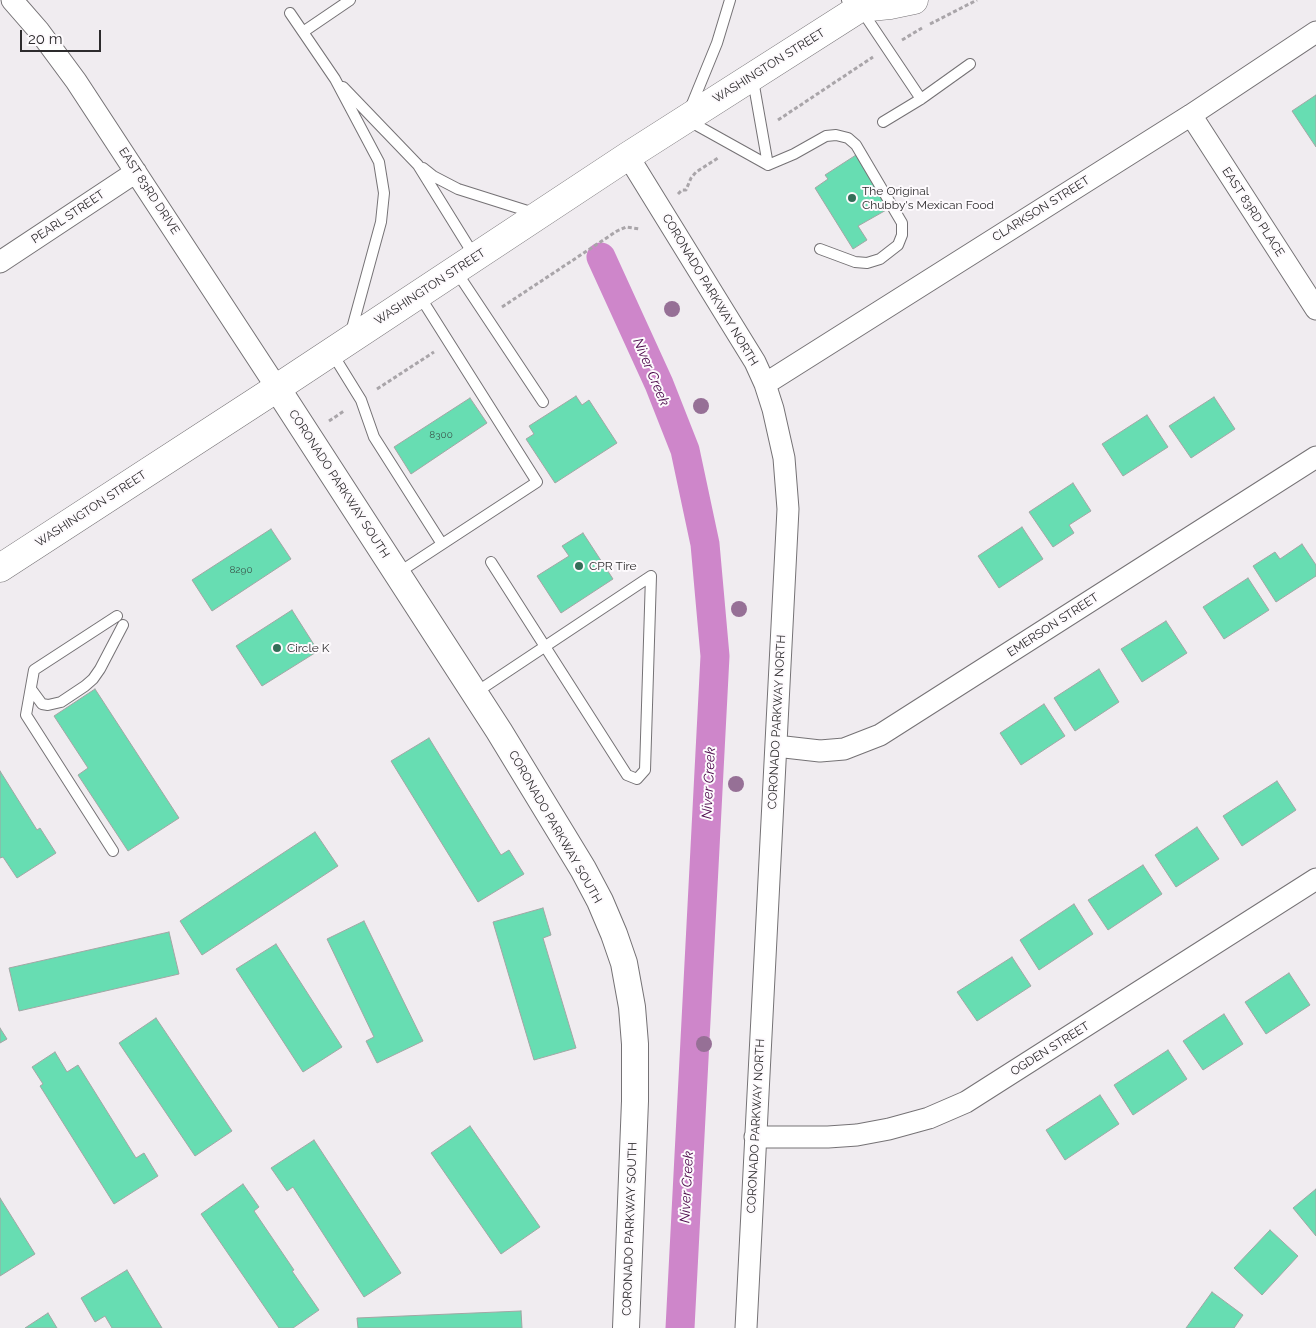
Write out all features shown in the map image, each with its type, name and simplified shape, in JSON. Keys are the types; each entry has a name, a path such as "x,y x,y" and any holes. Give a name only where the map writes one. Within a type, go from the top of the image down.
{"main road":[{"name":"WASHINGTON STREET","path":"0,568 752,76 857,3 890,5 914,0"}],"street":[{"name":"EAST 83RD DRIVE","path":"12,0 39,31 76,81 277,388"},
{"name":"CLARKSON STREET","path":"765,384 1191,115 1316,32"},
{"name":"EAST 83RD PLACE","path":"1191,115 1316,309"},
{"name":"CORONADO PARKWAY NORTH","path":"628,156 743,341 765,384 781,438 788,500 746,1328"},
{"name":"PEARL STREET","path":"0,262 136,172"},
{"name":"CORONADO PARKWAY SOUTH","path":"277,388 475,693 583,869 607,918 624,962 632,1007 635,1077 626,1328"},
{"name":"EMERSON STREET","path":"776,746 820,751 844,749 880,735 1316,457"},
{"name":"OGDEN STREET","path":"755,1137 857,1135 889,1129 929,1118 966,1102 1316,879"}],"lane":[{"path":"303,32 350,0"},
{"path":"730,0 717,43 686,119 768,165"},
{"path":"857,3 921,98"},
{"path":"290,13 336,80 379,162 384,193 381,222 340,346 362,400 374,437 442,544"},
{"path":"883,122 970,64"},
{"path":"752,76 768,165"},
{"path":"336,80 418,165 433,176 458,189 540,214"},
{"path":"768,165 794,154 826,136 836,135 848,138 856,145 902,223 902,235 898,245 880,259 867,263 855,262 820,249"},
{"path":"418,165 466,264 543,402"},
{"path":"397,574 537,482 419,295"},
{"path":"475,693 546,646 651,576 645,770 637,780 627,775 546,646 491,562"},
{"path":"113,851 26,715 34,670 117,616"},
{"path":"31,690 42,704 48,705 61,702 85,686 100,670 123,625"}],"path":[{"path":"912,34 978,0"},
{"path":"777,120 869,60"},
{"path":"682,190 686,190 696,172 723,155"}],"building":[{"path":"1316,95 1316,147 1292,111"},
{"name":"The Original Chubby's Mexican Food","path":"856,155 888,209 858,226 867,240 853,249 815,188 828,179 825,175"},
{"path":"576,396 582,405 589,400 617,443 555,483 526,439 534,434 529,426"},
{"path":"1214,397 1235,429 1191,458 1169,426"},
{"path":"470,398 487,423 411,474 394,447"},
{"path":"1147,415 1168,447 1123,476 1102,444"},
{"path":"1073,483 1091,511 1069,525 1074,533 1053,547 1029,512"},
{"path":"1022,527 1043,559 999,588 978,556"},
{"path":"271,529 291,559 212,611 192,580"},
{"name":"CPR Tire","path":"583,533 613,579 561,613 537,576 569,556 562,546"},
{"path":"1302,544 1316,565 1316,576 1276,602 1253,566 1275,552 1280,559"},
{"path":"1248,578 1269,610 1224,639 1203,607"},
{"name":"Circle K","path":"292,610 318,651 262,686 236,646"},
{"path":"1166,621 1187,653 1142,682 1121,649"},
{"path":"1099,669 1119,702 1075,731 1054,698"},
{"path":"95,689 179,818 128,851 78,775 88,768 54,716"},
{"path":"1044,704 1065,736 1021,765 1000,733"},
{"path":"429,738 501,855 509,850 524,874 478,902 391,761"},
{"path":"0,771 37,830 40,828 56,853 17,878 3,857 0,858"},
{"path":"1277,781 1296,810 1242,846 1223,816"},
{"path":"1197,827 1219,859 1176,887 1155,855"},
{"path":"315,832 338,866 202,955 180,921"},
{"path":"1143,865 1162,894 1108,930 1088,900"},
{"path":"1074,904 1093,934 1039,970 1020,940"},
{"path":"543,908 551,935 543,938 576,1048 534,1060 493,922"},
{"path":"364,921 423,1041 377,1063 366,1041 374,1037 327,939"},
{"path":"169,932 179,974 19,1011 9,968"},
{"path":"276,944 342,1047 303,1072 236,969"},
{"path":"1012,957 1031,986 977,1021 957,992"},
{"path":"1289,973 1310,1005 1266,1034 1245,1002"},
{"path":"1224,1014 1243,1044 1203,1070 1183,1041"},
{"path":"156,1018 232,1131 195,1156 119,1043"},
{"path":"0,1028 7,1039 0,1043"},
{"path":"1168,1050 1187,1079 1133,1115 1114,1085"},
{"path":"55,1052 67,1072 78,1065 136,1158 144,1153 158,1176 114,1204 40,1086 43,1084 32,1067"},
{"path":"1100,1095 1119,1124 1065,1160 1046,1130"},
{"path":"470,1126 540,1227 501,1254 431,1153"},
{"path":"314,1140 401,1273 364,1297 293,1187 287,1191 271,1168"},
{"path":"243,1184 259,1207 254,1211 319,1310 293,1328 279,1328 201,1214"},
{"path":"1316,1189 1316,1236 1293,1208"},
{"path":"0,1198 35,1254 0,1276"},
{"path":"1270,1230 1298,1256 1262,1295 1234,1268"},
{"path":"127,1270 162,1328 112,1328 105,1316 95,1322 81,1298"},
{"path":"1212,1292 1243,1315 1234,1328 1186,1328"},
{"path":"521,1311 522,1328 358,1328 357,1318"},
{"path":"48,1313 57,1328 25,1328"}],"waterway":[{"name":"Niver Creek","path":"601,257 659,384 685,450 705,544 715,656 680,1328"}],"place":[{"name":"The Original Chubby's Mexican Food","path":"852,198"},
{"name":"CPR Tire","path":"579,566"},
{"name":"Circle K","path":"277,648"}]}
